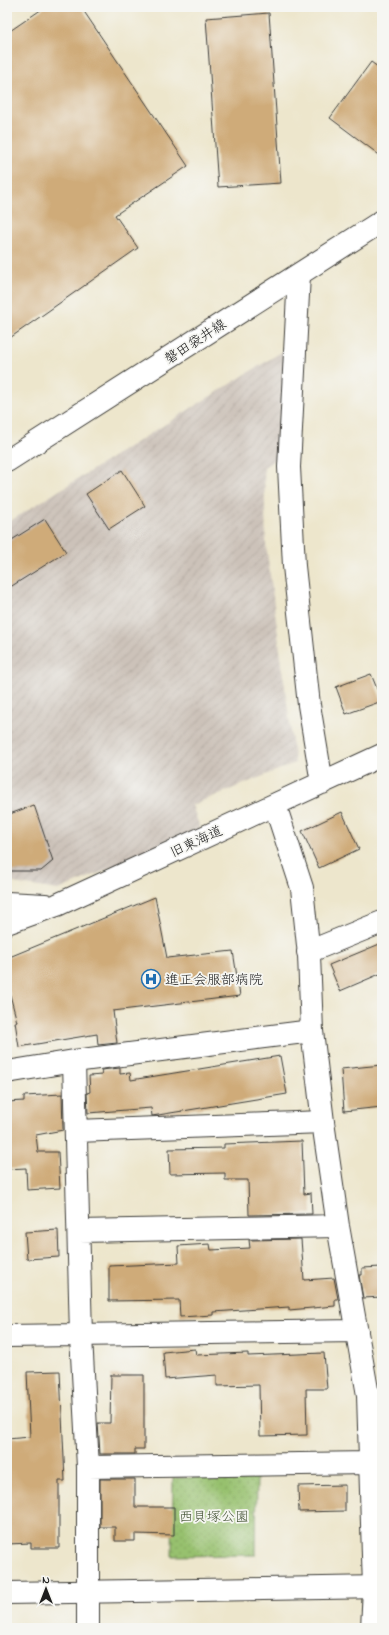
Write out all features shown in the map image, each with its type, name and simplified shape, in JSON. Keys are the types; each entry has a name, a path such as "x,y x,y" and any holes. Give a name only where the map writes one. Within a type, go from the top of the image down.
{"street":[{"name":"磐田袋井線","path":"7,462 382,221"},
{"path":"299,275 289,475 295,574 309,705 322,783"},
{"name":"旧東海道","path":"7,922 57,905 382,755"},
{"path":"275,805 302,888 308,952 312,1031 322,1122 338,1226 357,1331 375,1395 369,1463 378,1588 372,1628"},
{"path":"7,903 57,905"},
{"path":"308,952 382,922"},
{"path":"7,1072 74,1061 312,1031"},
{"path":"74,1061 81,1336 88,1467 88,1628"},
{"path":"76,1131 322,1122"},
{"path":"79,1231 338,1226"},
{"path":"7,1336 357,1331"},
{"path":"88,1467 369,1463"},
{"path":"7,1593 378,1588"}],"shaded area":[{"path":"288,348 280,456 264,467 266,544 295,763 192,805 201,831 58,890 7,882 7,523"}],"green space":[{"name":"西貝塚公園","path":"257,1476 256,1555 172,1556 173,1478"}],"building":[{"path":"45,7 81,7 188,166 115,215 138,248 7,340 7,33"},
{"path":"269,13 281,183 218,187 206,18"},
{"path":"371,62 382,70 382,157 330,118"},
{"path":"122,470 145,506 109,529 86,494"},
{"path":"45,519 66,552 7,589 7,543"},
{"path":"371,674 382,701 346,714 336,687"},
{"path":"34,805 53,861 41,871 7,871 7,815"},
{"path":"342,812 359,849 319,868 302,831"},
{"path":"155,897 167,958 233,951 240,996 113,1011 117,1043 98,1045 97,1034 19,1047 15,1022 17,1022 7,983 7,958"},
{"path":"382,943 382,973 340,991 329,965"},
{"path":"280,1056 287,1094 152,1116 151,1108 88,1113 87,1093 90,1092 89,1076 102,1075 101,1070 120,1068 120,1074 130,1073 131,1080"},
{"path":"382,1065 382,1107 344,1111 341,1069"},
{"path":"62,1094 63,1130 36,1135 38,1152 58,1152 60,1188 27,1190 26,1168 7,1169 7,1102 24,1101 24,1096"},
{"path":"302,1141 304,1194 311,1193 312,1214 249,1215 248,1180 225,1180 225,1173 170,1174 169,1149 224,1148 224,1144"},
{"path":"58,1230 59,1257 27,1259 25,1232"},
{"path":"301,1239 304,1280 334,1278 338,1299 335,1299 335,1306 289,1310 289,1307 213,1312 213,1315 180,1317 179,1300 109,1301 109,1266 179,1263 178,1246 210,1244 211,1250 250,1248 249,1240"},
{"path":"382,1267 382,1297 363,1298 359,1275 362,1275 362,1268"},
{"path":"195,1349 196,1355 248,1353 248,1356 324,1353 327,1389 306,1389 307,1435 260,1436 259,1385 217,1386 217,1375 165,1379 163,1352"},
{"path":"60,1371 65,1481 59,1481 59,1548 31,1548 31,1543 7,1544 7,1439 30,1437 27,1372"},
{"path":"111,1375 144,1375 144,1449 135,1449 135,1454 100,1454 98,1423 110,1423"},
{"path":"100,1479 135,1479 135,1507 174,1507 174,1535 135,1534 135,1541 115,1541 115,1527 100,1527"},
{"path":"345,1485 345,1511 299,1512 298,1486"}],"place":[{"name":"進正会服部病院","path":"151,979"}]}
